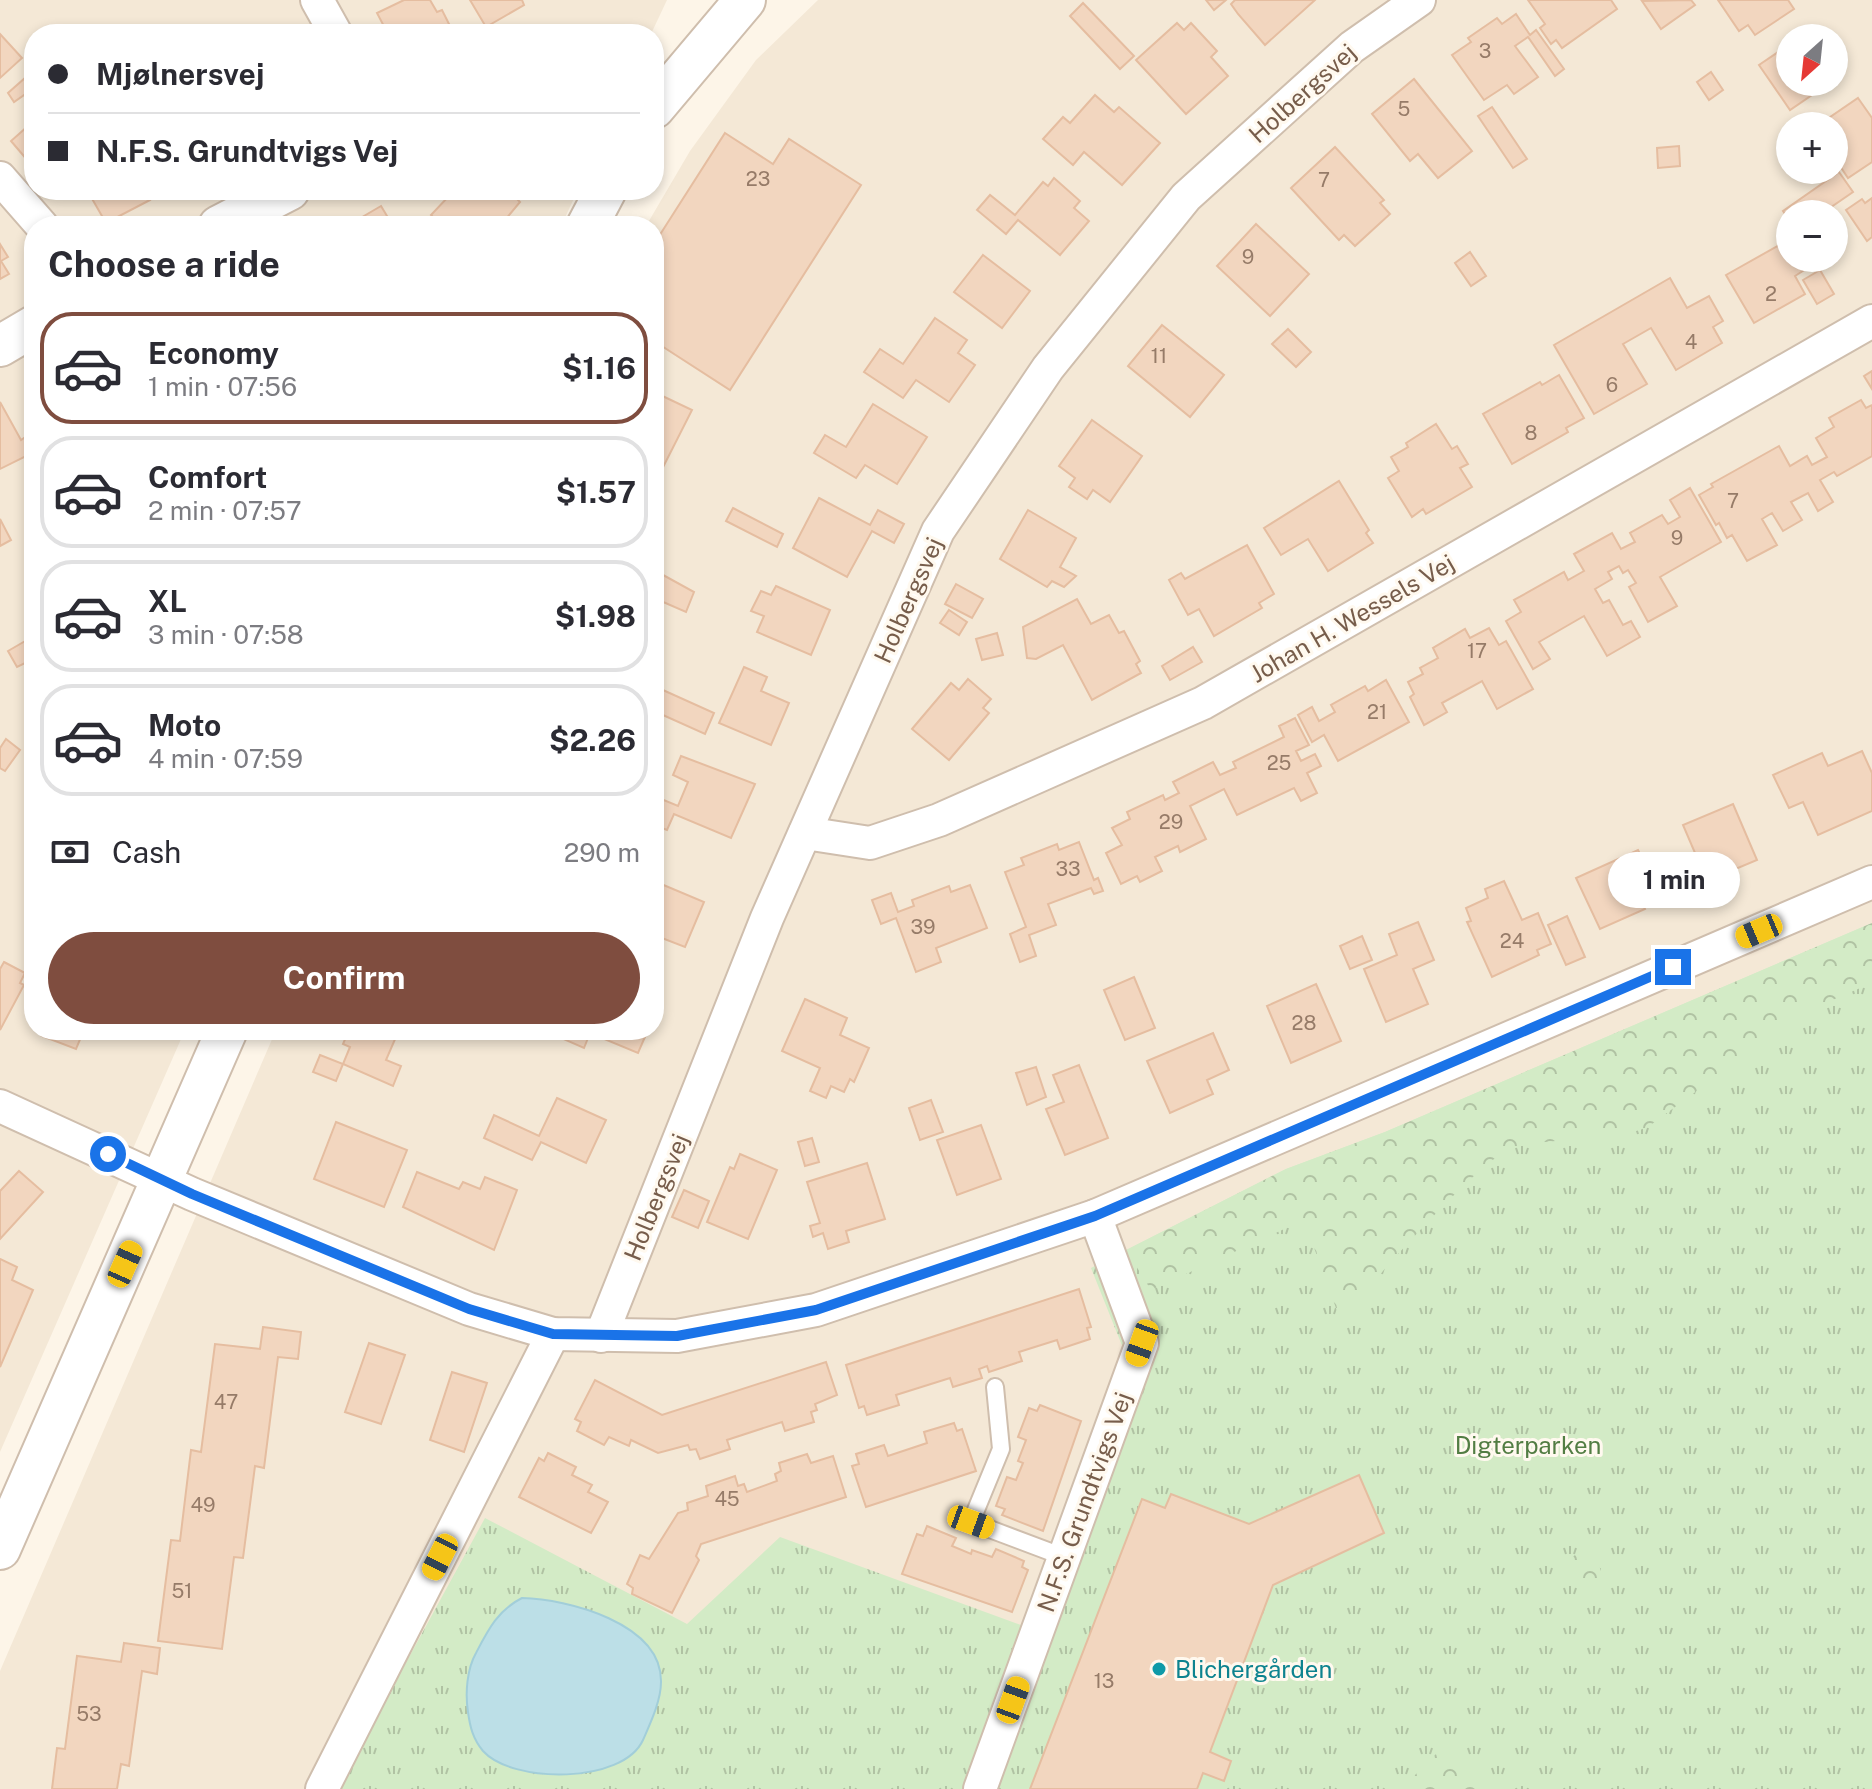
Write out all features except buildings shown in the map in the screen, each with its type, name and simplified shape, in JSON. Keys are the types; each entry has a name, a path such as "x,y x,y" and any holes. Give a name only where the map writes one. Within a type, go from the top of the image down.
{"street":[{"path":"317,0 330,24"},
{"path":"664,96 745,0"},
{"name":"Holbergsvej","path":"601,1336 767,918 938,531 1048,368 1186,197 1352,47 1419,0"},
{"path":"0,178 33,216"},
{"path":"238,216 270,200"},
{"name":"Johan H. Wessels Vej","path":"805,833 870,843 939,820 1203,703 1872,321"},
{"path":"0,346 24,332"},
{"path":"0,1106 162,1179 469,1309 553,1334 677,1336 816,1310 1095,1216 1872,882"},
{"path":"0,1549 223,1040"},
{"name":"N.F.S. Grundtvigs Vej","path":"980,1789 1142,1343 1095,1216"},
{"path":"322,1789 553,1334"}],"lane":[{"path":"995,1387 1001,1449 971,1522 1064,1557"}],"shaded area":[{"path":"0,0 667,0 656,24 24,24 24,200 573,200 566,216 24,216 24,1040 181,1040 0,1452"},
{"path":"818,0 1872,0 1872,1789 0,1789 0,1671 272,1040 664,1040 664,216 652,216 690,151 756,60"}],"green space":[{"name":"Digterparken","path":"1872,923 1872,1789 337,1789 485,1518 687,1624 780,1537 1021,1625 1125,1353 1091,1268 1286,1169 1385,1132"},
{"path":"1872,923 1872,983 1802,1013 1648,1127 1615,1136 1515,1147 1499,1155 1453,1196 1340,1319 1304,1220 1151,1290 1126,1250 1286,1169 1385,1132"},
{"path":"1586,1545 1600,1568 1600,1593 1571,1583 1564,1565"},
{"path":"1442,1748 1488,1789 1401,1789"}],"water":[{"path":"522,1598 586,1609 609,1618 646,1644 657,1661 661,1689 643,1740 632,1754 614,1765 591,1772 542,1774 498,1762 483,1751 474,1737 467,1705 471,1666 494,1621 506,1608"}],"place":[{"name":"Blichergården","path":"1159,1669"}],"route":[{"path":"108,1154 192,1194 469,1309 553,1334 677,1336 816,1310 1095,1216 1673,967"}]}
